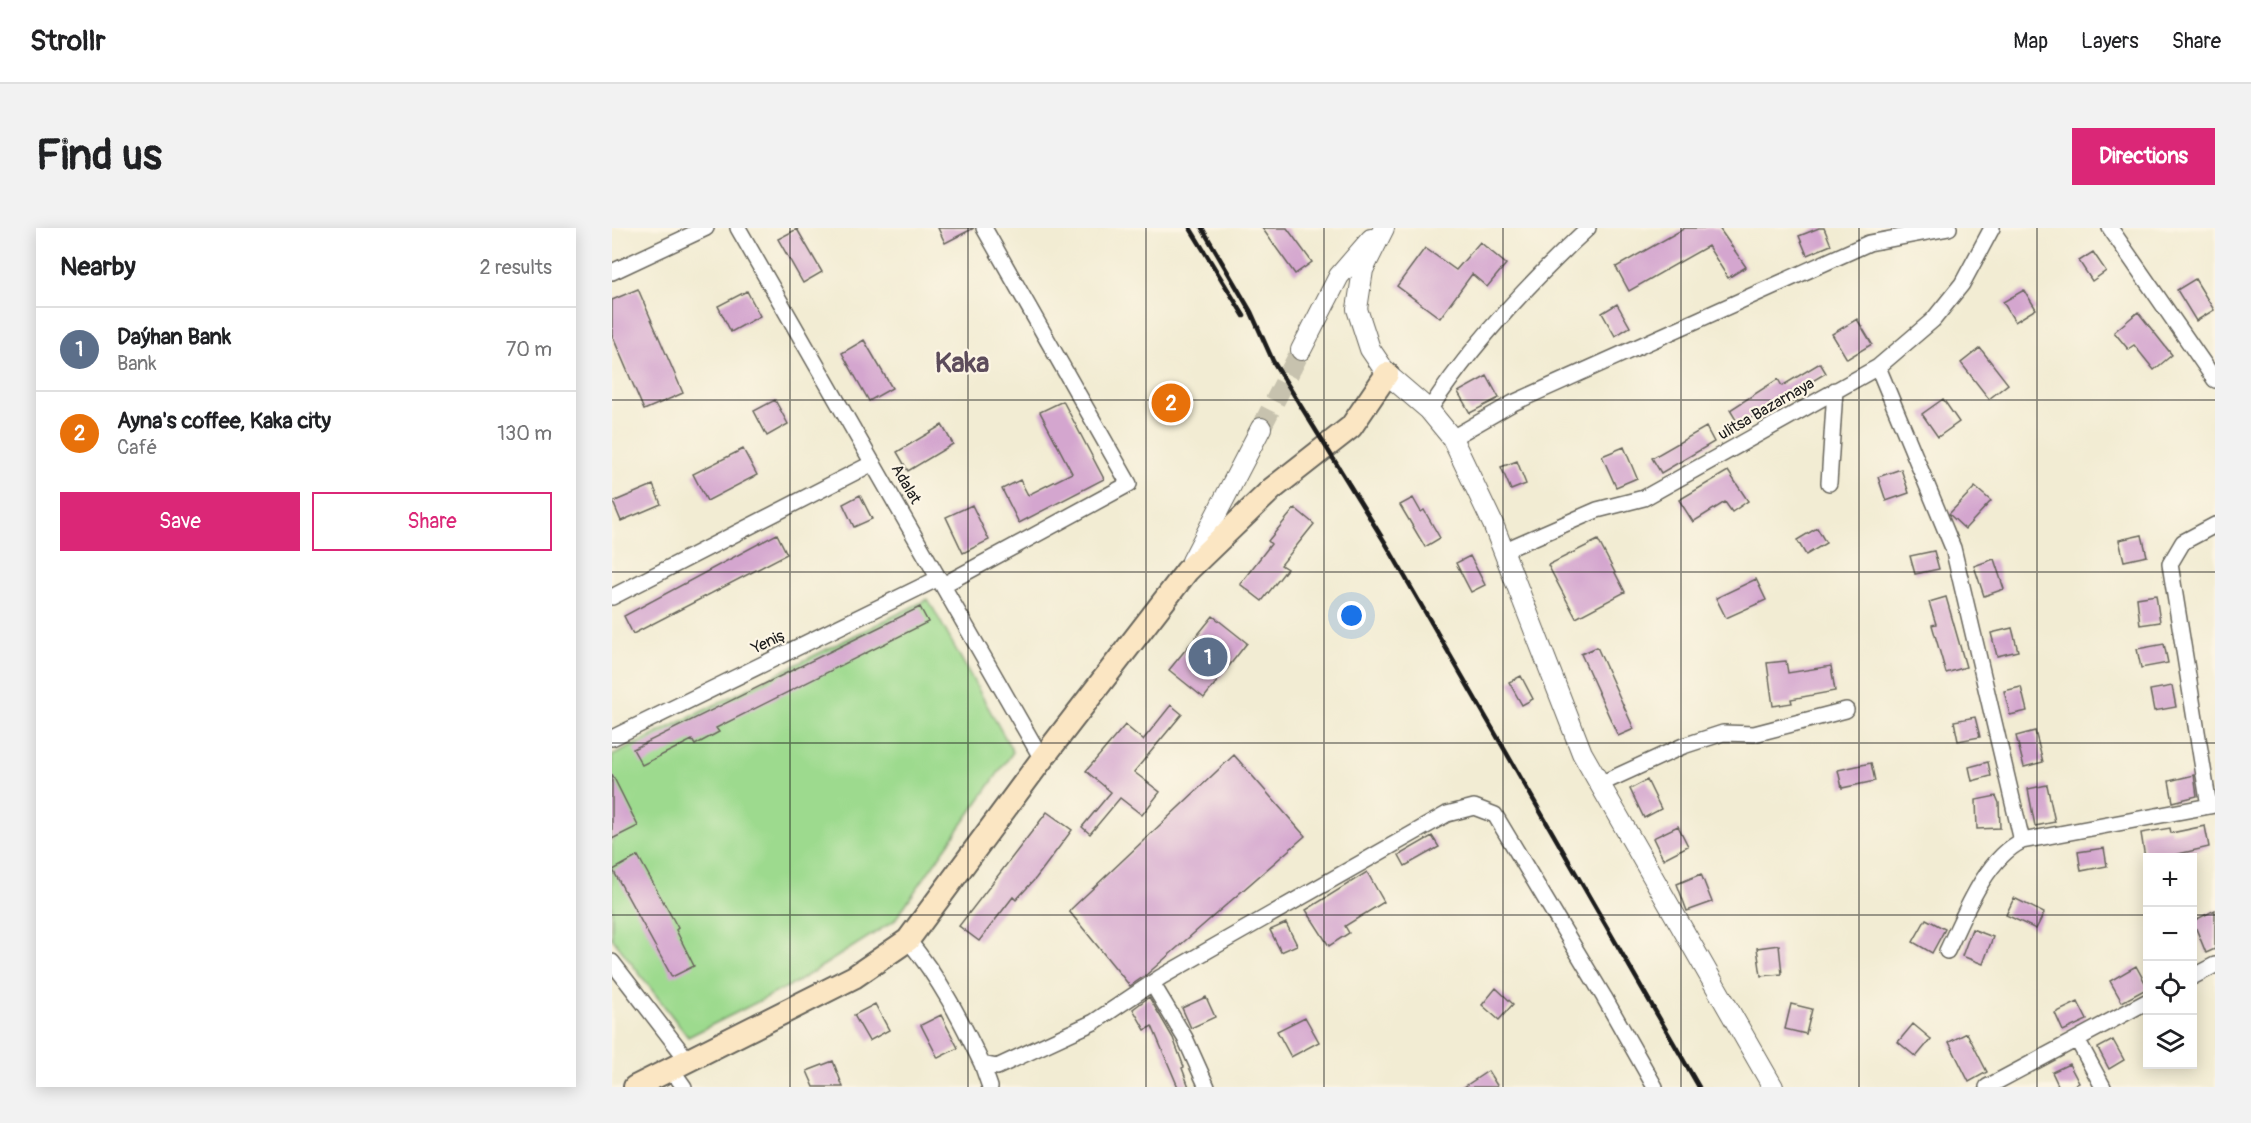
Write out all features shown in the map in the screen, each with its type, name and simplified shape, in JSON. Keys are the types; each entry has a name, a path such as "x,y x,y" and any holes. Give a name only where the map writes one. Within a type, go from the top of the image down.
{"main road":[{"path":"635,1087 682,1073 854,977 908,940 1042,759 1187,571 1272,489 1350,427 1387,374"}],"street":[{"path":"612,272 706,228"},
{"name":"Adalat","path":"738,228 1042,759"},
{"name":"Yeniş","path":"612,738 941,581 1129,484 984,228"},
{"path":"1301,350 1339,276 1382,228"},
{"path":"1382,228 1363,270 1357,309 1370,349 1387,374 1429,410 1452,438 1503,551 1582,753 1773,1087"},
{"path":"1429,410 1457,366 1550,263 1588,228"},
{"path":"1452,438 1513,403 1869,243 1949,228"},
{"name":"ulitsa Bazarnaya","path":"1503,551 1597,510 1644,498 1878,367 1933,320 1962,284 1992,228"},
{"path":"2110,228 2215,380"},
{"path":"1878,367 1953,548 2022,841"},
{"path":"1829,483 1835,390"},
{"path":"1187,571 1261,428"},
{"path":"612,597 873,464"},
{"path":"1947,951 1972,898 2006,849 2022,841 2212,806 2170,564 2183,542 2215,525"},
{"path":"1600,784 1683,746 1723,732 1754,734 1846,710"},
{"path":"982,1064 997,1067 1094,1022 1152,983 1447,814 1474,807 1495,816 1604,997 1655,1087"},
{"path":"908,940 933,970 951,999 982,1064 990,1087"},
{"path":"612,962 682,1073"},
{"path":"2197,975 2215,965"},
{"path":"1152,983 1185,1038 1207,1087"},
{"path":"1987,1087 2143,1004"},
{"path":"2077,1039 2103,1087"}],"green space":[{"path":"928,599 1013,752 894,921 797,982 688,1037 612,938 612,756"}],"building":[{"path":"938,228 974,228 945,243"},
{"path":"1262,228 1287,228 1312,262 1295,274"},
{"path":"1685,228 1719,228 1746,267 1728,278 1708,246 1629,291 1616,267"},
{"path":"1824,228 1831,245 1807,255 1799,236"},
{"path":"797,229 822,272 803,283 778,239"},
{"path":"1480,242 1506,264 1487,287 1472,274 1440,318 1397,286 1425,248 1456,270"},
{"path":"2093,252 2106,271 2092,281 2079,261"},
{"path":"2195,279 2214,310 2196,321 2177,290"},
{"path":"638,289 683,393 644,410 612,335 612,300"},
{"path":"2024,290 2036,309 2015,322 2003,302"},
{"path":"747,291 760,316 731,332 718,306"},
{"path":"1617,304 1630,327 1615,336 1602,313"},
{"path":"2138,312 2172,355 2154,370 2134,345 2128,349 2114,332"},
{"path":"1857,319 1872,344 1847,359 1832,334"},
{"path":"864,340 892,388 869,401 842,353"},
{"path":"1980,348 2008,384 1989,399 1961,363"},
{"path":"1820,363 1826,373 1739,425 1730,410 1778,379 1782,386"},
{"path":"1487,376 1499,398 1470,413 1458,392"},
{"path":"1943,399 1959,422 1938,437 1922,414"},
{"path":"775,400 788,424 767,436 754,411"},
{"path":"1063,401 1104,479 1019,523 1002,489 1020,480 1028,495 1072,473 1040,412"},
{"path":"942,425 953,444 908,471 897,452"},
{"path":"1706,427 1714,442 1661,473 1652,458"},
{"path":"1624,447 1637,478 1616,487 1602,456"},
{"path":"743,449 757,475 707,501 693,474"},
{"path":"1517,461 1526,484 1511,490 1501,467"},
{"path":"1901,469 1909,493 1886,501 1878,477"},
{"path":"1728,471 1748,501 1732,512 1725,502 1693,522 1679,500"},
{"path":"653,485 661,504 621,521 613,502"},
{"path":"1975,487 1991,501 1965,529 1949,514"},
{"path":"860,495 872,519 854,527 843,504"},
{"path":"1413,498 1421,512 1424,510 1440,538 1425,547 1400,505"},
{"path":"972,505 989,540 963,553 946,517"},
{"path":"1295,508 1314,524 1281,565 1287,569 1262,601 1240,584 1271,544 1268,541"},
{"path":"1817,528 1826,543 1806,555 1797,540"},
{"path":"777,534 787,554 633,634 624,616"},
{"path":"2142,535 2147,556 2124,561 2119,540"},
{"path":"1598,540 1625,592 1576,618 1548,565"},
{"path":"1934,551 1939,569 1915,574 1910,556"},
{"path":"1470,556 1485,585 1471,592 1456,563"},
{"path":"1994,559 2004,589 1984,596 1974,566"},
{"path":"1756,579 1766,600 1726,618 1716,598"},
{"path":"2156,595 2160,622 2140,625 2137,598"},
{"path":"1946,597 1966,667 1946,673 1932,625 1936,624 1929,602"},
{"path":"920,607 928,622 716,728 719,732 695,745 692,740 642,765 633,749"},
{"path":"1213,616 1247,643 1204,698 1169,670"},
{"path":"2012,628 2018,651 1997,656 1991,633"},
{"path":"2164,644 2168,663 2141,668 2137,649"},
{"path":"1597,647 1634,729 1618,736 1581,654"},
{"path":"1786,661 1788,673 1831,666 1835,691 1791,699 1792,703 1773,706 1767,663"},
{"path":"1521,676 1533,699 1522,705 1509,682"},
{"path":"2172,686 2176,707 2154,711 2150,690"},
{"path":"2021,687 2027,711 2010,715 2004,691"},
{"path":"1171,705 1182,714 1134,772 1160,792 1142,815 1120,798 1090,834 1082,827 1111,792 1086,771 1125,725 1143,740"},
{"path":"1975,717 1980,737 1958,741 1954,721"},
{"path":"2035,731 2043,762 2024,767 2016,736"},
{"path":"1234,755 1305,836 1146,975 1130,986 1069,911"},
{"path":"1988,762 1991,776 1972,781 1969,767"},
{"path":"1871,763 1875,781 1842,788 1838,770"},
{"path":"612,774 638,826 612,839"},
{"path":"2194,775 2197,796 2173,802 2169,781"},
{"path":"1647,780 1661,809 1644,818 1630,789"},
{"path":"2047,785 2055,822 2035,826 2028,789"},
{"path":"1996,796 1999,803 2000,828 1977,829 1976,800"},
{"path":"1047,812 1072,830 1036,878 1016,900 1013,897 979,941 959,926"},
{"path":"1678,826 1688,846 1663,859 1653,838"},
{"path":"2205,826 2209,847 2183,853 2144,853 2141,833 2170,828 2171,833"},
{"path":"1432,836 1439,847 1405,866 1399,855"},
{"path":"2104,848 2107,866 2081,871 2078,852"},
{"path":"638,856 678,928 676,930 694,966 672,977 613,870"},
{"path":"1367,872 1384,902 1345,926 1349,933 1329,946 1306,910"},
{"path":"1701,874 1712,902 1687,911 1677,884"},
{"path":"2014,898 2044,913 2036,929 2006,915"},
{"path":"2215,910 2215,949 2206,953 2197,931 2197,919"},
{"path":"1926,919 1945,929 1932,953 1913,942"},
{"path":"1286,923 1297,945 1281,952 1270,930"},
{"path":"1972,929 1993,937 1983,964 1962,956"},
{"path":"1779,945 1782,974 1761,976 1757,948"},
{"path":"2136,966 2143,979 2143,991 2122,1002 2110,981"},
{"path":"1496,988 1513,1004 1499,1020 1482,1005"},
{"path":"1149,997 1173,1038 1189,1087 1178,1087 1152,1026 1145,1030 1133,1009"},
{"path":"1206,997 1215,1017 1191,1028 1182,1008"},
{"path":"2078,1002 2087,1020 2063,1031 2055,1013"},
{"path":"875,1004 889,1030 869,1041 854,1015"},
{"path":"1791,1004 1812,1009 1806,1034 1785,1029"},
{"path":"941,1015 958,1048 938,1058 921,1025"},
{"path":"1305,1017 1319,1042 1291,1057 1277,1031"},
{"path":"1913,1024 1931,1039 1916,1057 1898,1042"},
{"path":"1967,1033 1987,1072 1969,1082 1949,1042"},
{"path":"2113,1040 2124,1060 2109,1069 2098,1048"},
{"path":"833,1061 843,1087 814,1087 807,1071"},
{"path":"2069,1064 2079,1083 2071,1087 2059,1087 2052,1072"},
{"path":"1488,1071 1498,1087 1464,1087"}],"tunnel":[{"path":"1261,428 1301,350"}],"railway":[{"path":"1190,228 1244,316"},
{"path":"1202,228 1251,312 1273,361 1386,544 1699,1087"}],"place":[{"name":"Ayna's coffee, Kaka city","path":"1171,403"},
{"name":"Daýhan Bank","path":"1208,657"}],"district":[{"name":"Kaka","path":"962,363"}]}
